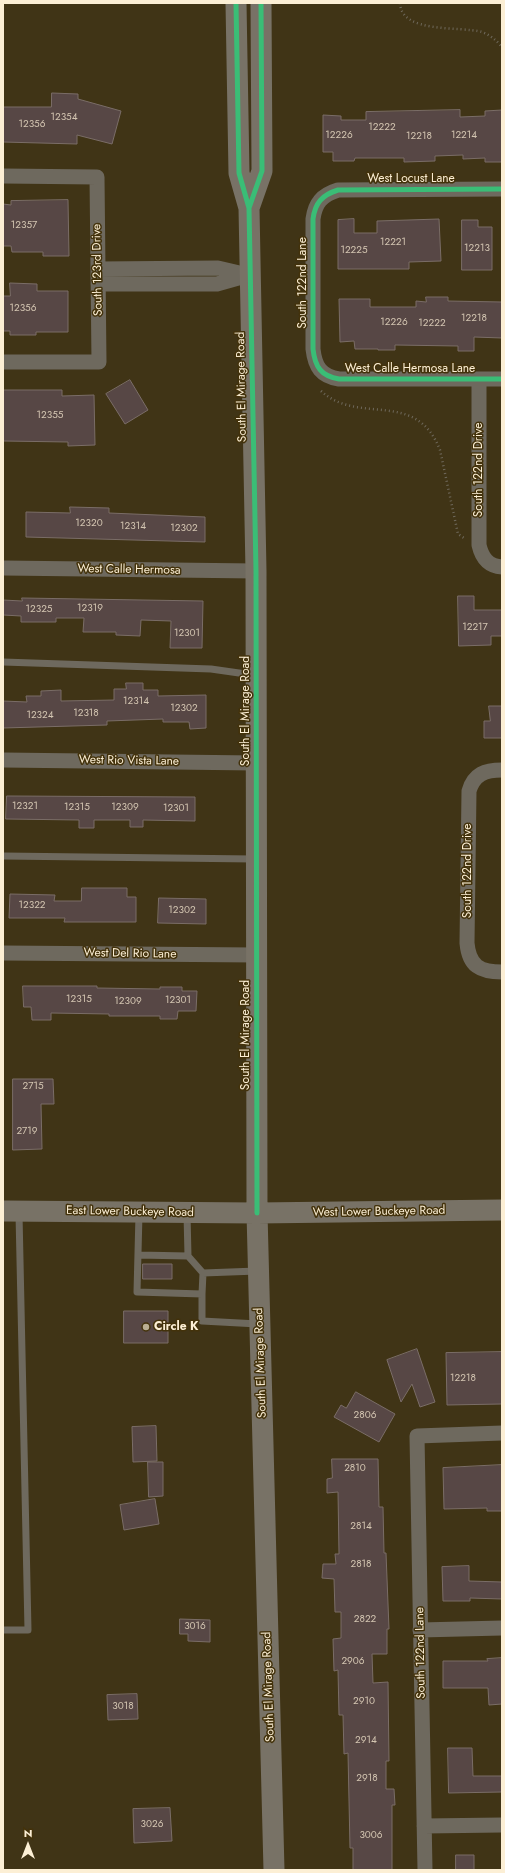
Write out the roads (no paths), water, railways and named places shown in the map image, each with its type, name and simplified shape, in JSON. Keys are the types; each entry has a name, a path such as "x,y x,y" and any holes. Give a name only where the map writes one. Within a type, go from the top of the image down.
{"main road":[{"name":"South El Mirage Road","path":"236,3 239,172 249,208 249,275 256,571 257,1213 274,1870"},
{"name":"South El Mirage Road","path":"249,208 262,171 261,3"},
{"name":"West Lower Buckeye Road","path":"257,1213 502,1210"},
{"name":"East Lower Buckeye Road","path":"11,1211 257,1213"}],"street":[{"name":"South 123rd Drive","path":"3,176 97,177 99,362 3,362"},
{"name":"West Locust Lane","path":"323,197 330,192 346,189 502,189"},
{"name":"South 122nd Lane","path":"320,371 316,365 313,349 313,219 317,203 323,197"},
{"path":"98,276 217,284 249,275"},
{"name":"West Calle Hermosa Lane","path":"320,371 326,375 339,379 502,378"},
{"name":"South 122nd Drive","path":"479,378 479,537 481,554 490,564 502,567"},
{"name":"West Calle Hermosa","path":"3,568 256,571"},
{"name":"West Rio Vista Lane","path":"3,760 256,763"},
{"name":"South 122nd Drive","path":"502,770 483,772 471,783 468,801 467,935 468,952 475,966 483,970 502,972"},
{"name":"West Del Rio Lane","path":"3,953 257,955"},
{"name":"South 122nd Lane","path":"425,1870 417,1436 502,1433"},
{"path":"420,1630 502,1628"},
{"path":"424,1826 502,1825"}],"lane":[{"path":"3,662 211,669 256,675"},
{"path":"3,856 256,859"},
{"path":"3,1630 28,1630 11,1211"},
{"path":"139,1212 138,1292 202,1294"},
{"path":"187,1213 188,1256 203,1273 202,1321 260,1324"},
{"path":"138,1255 188,1256"},
{"path":"203,1273 258,1271"}],"place":[{"name":"Circle K","path":"146,1327"}]}
